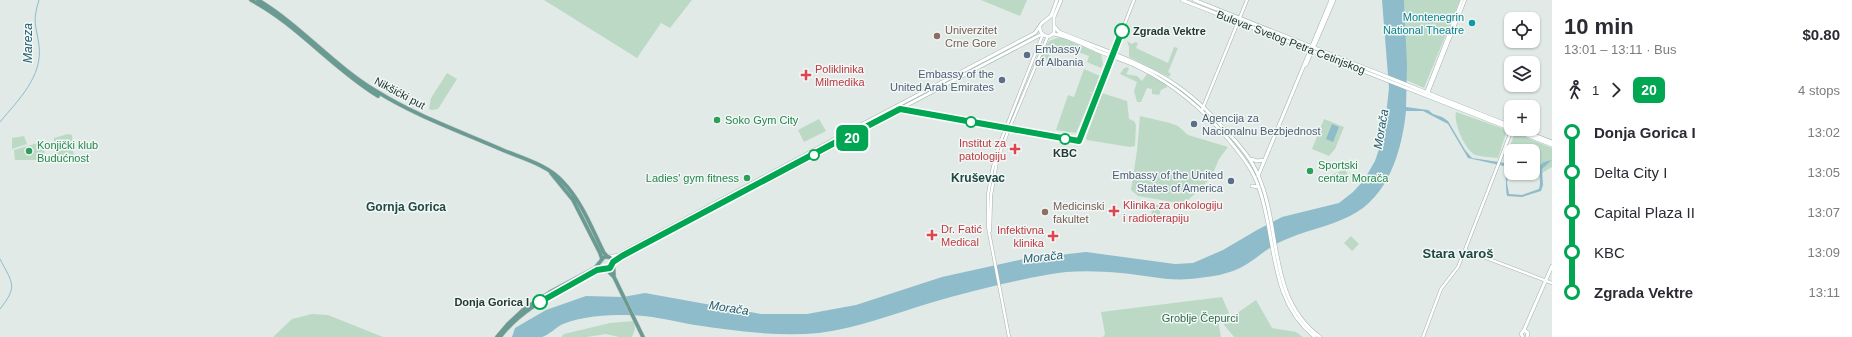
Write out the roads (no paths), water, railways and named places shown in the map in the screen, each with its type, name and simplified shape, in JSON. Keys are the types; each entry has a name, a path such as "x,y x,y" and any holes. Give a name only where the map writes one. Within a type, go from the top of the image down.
{"main road":[{"path":"251,0 274,14 363,86 397,106 422,116"},
{"name":"Nikšićki put","path":"258,0 273,10 361,82 386,98 422,116 528,160 561,180 575,197 604,253 609,257 613,264"},
{"path":"845,136 846,129 852,129 1035,33 1040,28 1041,24 1051,16 1057,0"},
{"path":"1053,34 1055,26 1054,17 1061,0"},
{"name":"Bulevar Svetog Petra Cetinjskog","path":"1182,0 1239,20"},
{"name":"Bulevar Svetog Petra Cetinjskog","path":"1194,0 1239,20 1427,93"},
{"path":"1256,179 1333,0"},
{"path":"1046,21 1055,26 1059,32 1112,55"},
{"path":"1040,28 1042,34"},
{"path":"497,337 523,310 595,268 601,261 609,257 617,256 845,136 852,138 854,133 1042,34 1048,36 1053,34 1139,64 1162,76 1203,109 1250,159 1258,175 1269,216 1282,287 1293,314 1302,326 1315,337"},
{"path":"1427,93 1504,123"},
{"path":"1427,93 1504,126"},
{"path":"1203,109 1242,155 1256,179 1269,216"},
{"path":"852,129 854,133"},
{"path":"500,337 518,318 553,292 592,273 605,269 622,256 845,136"},
{"path":"1530,136 1552,145"},
{"path":"1537,136 1552,142"},
{"path":"1250,159 1257,161 1264,160"},
{"name":"Nikšićki put","path":"551,173 573,200 600,253 601,261 605,269 614,277"},
{"path":"1252,186 1259,187"},
{"path":"613,264 616,282 643,337"},
{"path":"1527,337 1526,331 1530,319 1552,266"},
{"path":"1282,287 1296,313 1320,337"},
{"path":"1522,337 1521,332 1526,331"}],"street":[{"path":"1112,55 1134,0"},
{"path":"1203,109 1247,0"},
{"path":"1427,93 1464,0"},
{"path":"1009,337 994,258 987,209 990,179 1006,128 1042,34"},
{"path":"990,233 991,196 995,171 1010,127 1048,36"},
{"path":"1423,337 1441,289 1458,267 1510,136"},
{"path":"1465,250 1552,283"}],"water":[{"name":"Morača","path":"1382,0 1404,0 1407,65 1406,107 1428,110 1433,114 1442,117 1448,121 1465,150 1472,158 1504,163 1504,166 1468,158 1448,124 1423,111 1406,111 1401,141 1391,171 1384,185 1375,197 1363,208 1342,220 1280,242 1247,264 1227,273 1190,279 1164,279 1130,274 1084,271 1055,273 973,291 848,328 819,333 757,333 695,325 661,318 618,315 594,316 571,321 560,325 542,337 512,337 515,328 546,310 586,296 623,297 645,293 761,314 807,314 856,305 942,277 1024,259 1086,252 1175,264 1193,263 1223,250 1282,217 1339,203 1353,192 1364,180 1375,161 1384,134 1389,88"},
{"path":"1332,124 1339,127 1333,142 1326,139"},
{"path":"1552,160 1542,169 1543,185 1541,191 1522,197 1507,196 1506,180 1507,180 1509,194 1522,195 1539,189 1540,165 1544,162"}],"waterway":[{"name":"Mareza","path":"0,122 28,87 37,67 39,45 35,18 39,0"},
{"name":"Mareza","path":"0,259 12,285 9,295 0,309"}],"place":[{"name":"Montenegrin National Theatre","path":"1472,23"},
{"name":"Zgrada Vektre","path":"1122,31"},
{"name":"Univerzitet Crne Gore","path":"937,36"},
{"name":"Embassy of Albania","path":"1027,55"},
{"name":"Poliklinika Milmedika","path":"806,75"},
{"name":"Embassy of the United Arab Emirates","path":"1002,80"},
{"name":"Soko Gym City","path":"717,120"},
{"name":"Agencija za Nacionalnu Bezbjednost","path":"1194,124"},
{"name":"KBC","path":"1065,139"},
{"name":"Institut za patologiju","path":"1015,149"},
{"name":"Konjički klub Budućnost","path":"29,151"},
{"name":"Sportski centar Morača","path":"1310,171"},
{"name":"Ladies' gym fitness","path":"747,178"},
{"name":"Embassy of the United States of America","path":"1231,181"},
{"name":"Klinika za onkologiju i radioterapiju","path":"1114,211"},
{"name":"Medicinski fakultet","path":"1045,212"},
{"name":"Dr. Fatić Medical","path":"932,235"},
{"name":"Infektivna klinika","path":"1053,236"},
{"name":"Donja Gorica I","path":"540,302"}],"district":[{"name":"Kruševac","path":"978,178"},
{"name":"Gornja Gorica","path":"406,207"},
{"name":"Stara varoš","path":"1458,253"}],"park label":[{"name":"Groblje Čepurci","path":"1200,318"}]}
